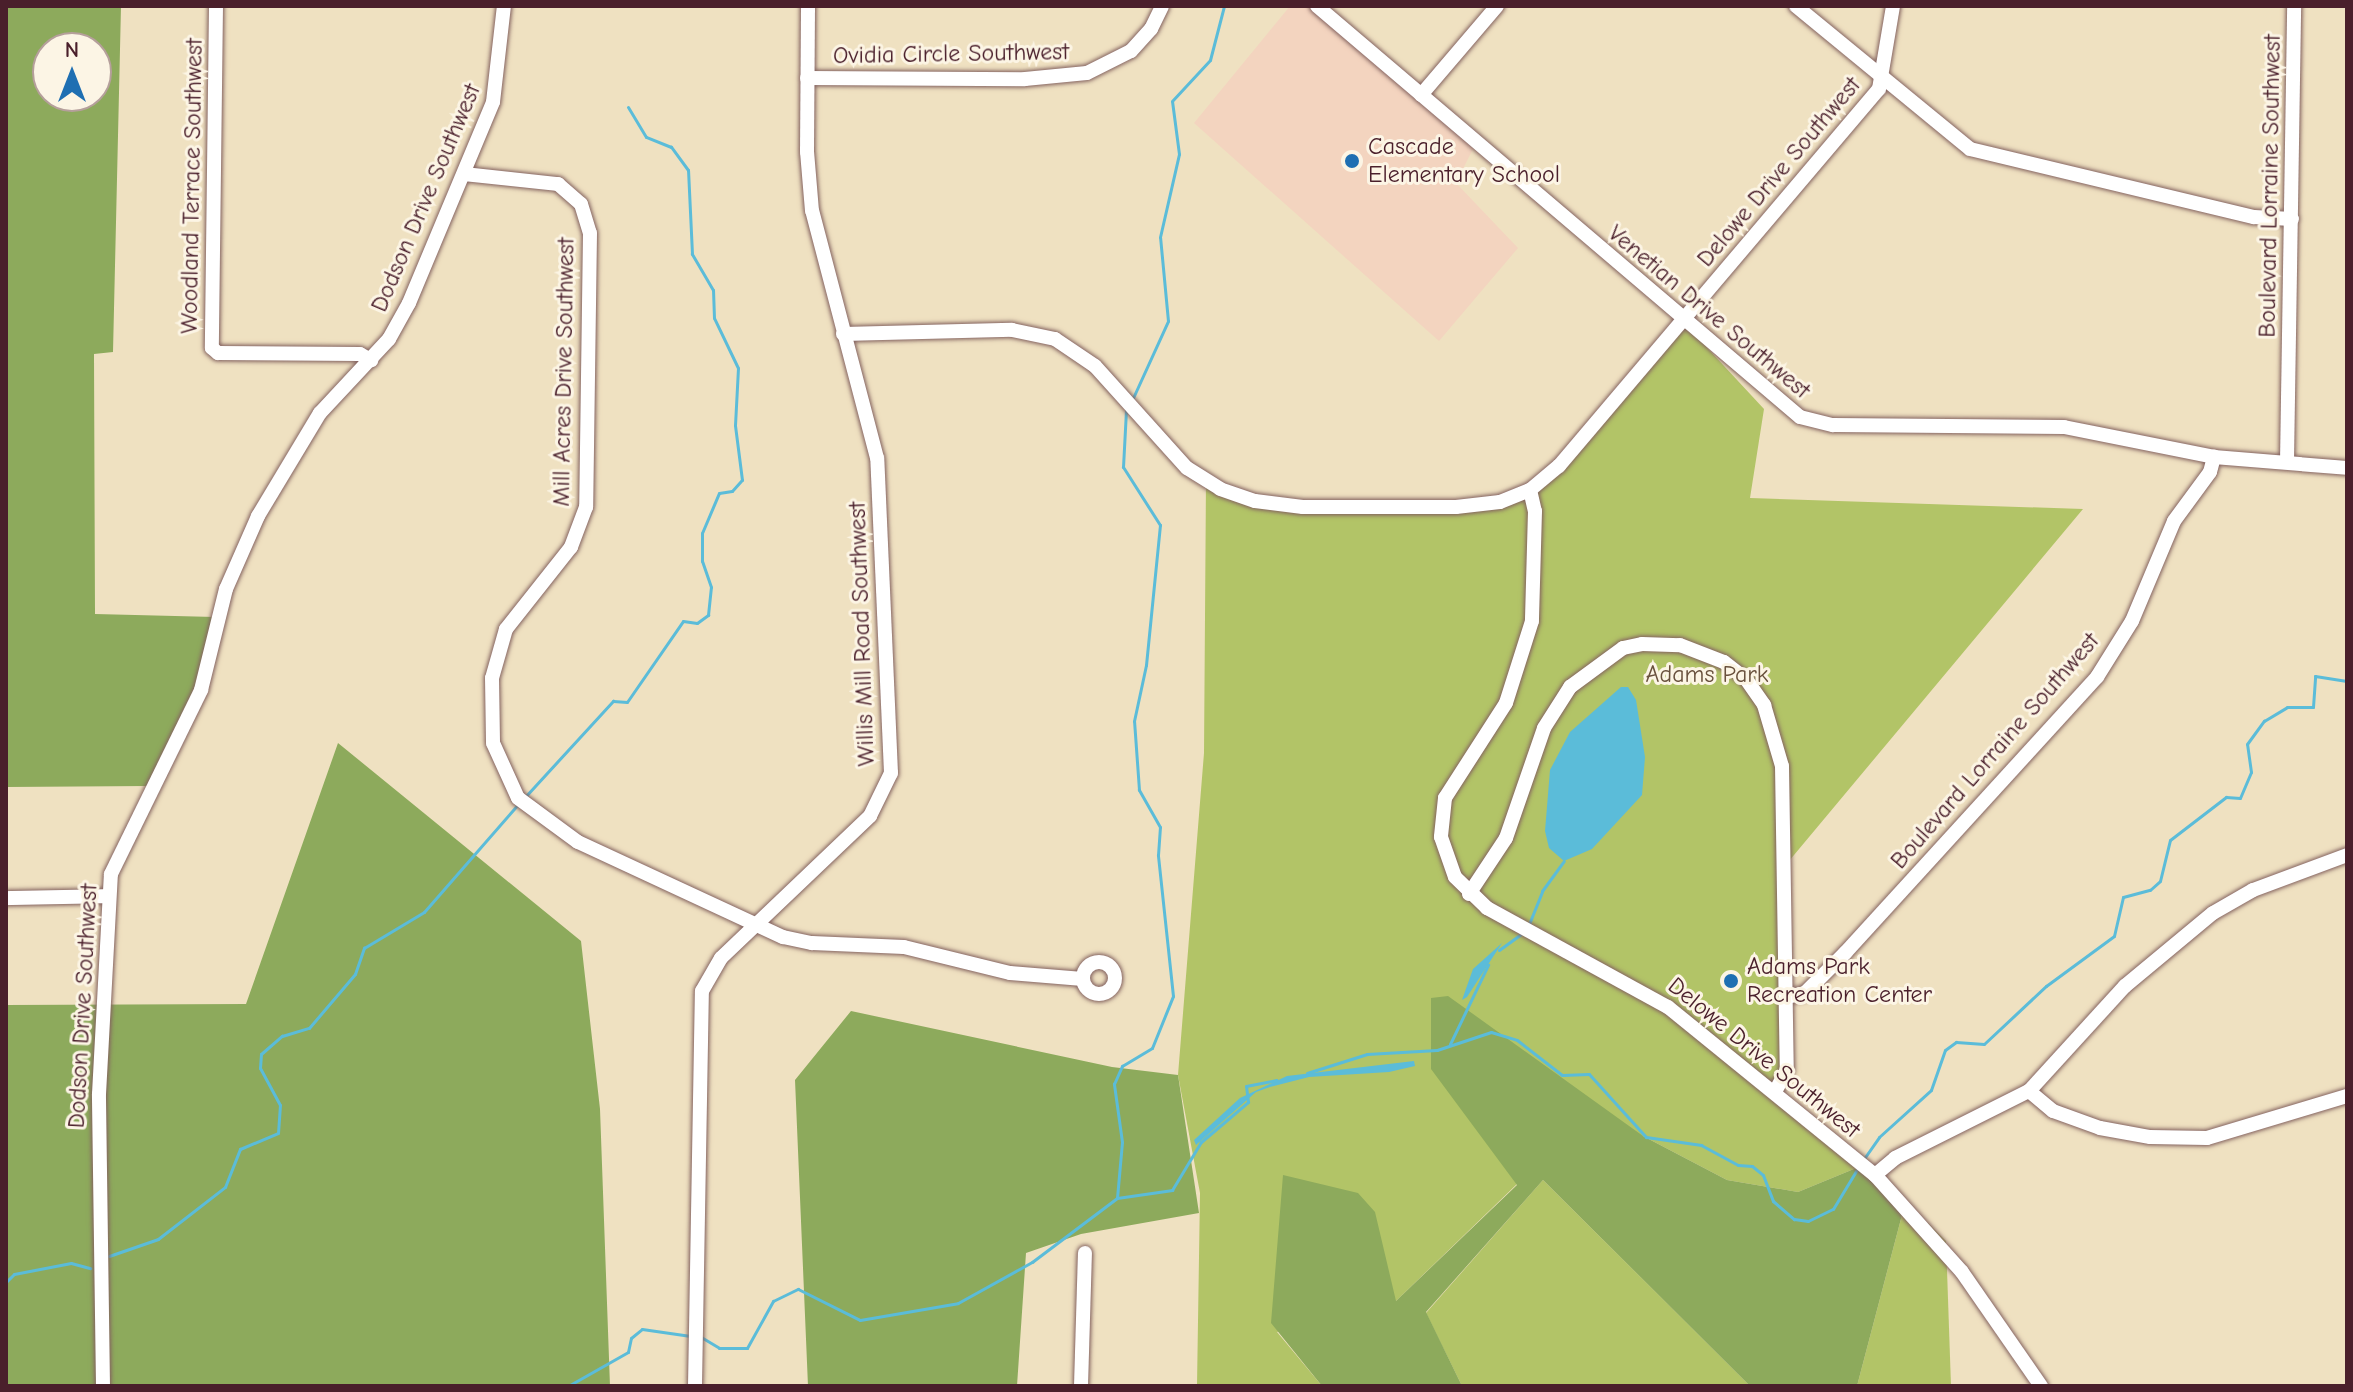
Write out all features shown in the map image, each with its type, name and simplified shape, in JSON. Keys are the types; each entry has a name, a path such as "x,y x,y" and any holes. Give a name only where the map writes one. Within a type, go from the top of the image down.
{"street":[{"name":"Woodland Terrace Southwest","path":"216,6 212,348 218,353 360,354 371,360"},
{"name":"Dodson Drive Southwest","path":"103,1386 98,1236 108,896 118,854 201,690 226,589 258,516 320,413 371,360 409,303 464,174 499,81 504,6"},
{"name":"Willis Mill Road Southwest","path":"695,1386 698,1014 711,971 754,925 870,816 891,773 877,458 867,405 843,334 812,211 807,78 808,6"},
{"name":"Ovidia Circle Southwest","path":"807,78 1025,79 1087,73 1131,51 1151,29 1162,6"},
{"name":"Venetian Drive Southwest","path":"1317,6 1787,409 1815,423 2064,427 2214,457 2347,468"},
{"path":"1421,95 1497,6"},
{"path":"1796,6 1951,138 1990,158 2254,217 2292,219"},
{"name":"Delowe Drive Southwest","path":"1893,6 1883,81 1559,466 1530,490 1535,511 1535,589 1526,652 1506,703 1453,782 1441,815 1445,857 1469,894 1668,1007 1875,1175 1962,1272 2041,1386"},
{"name":"Boulevard Lorraine Southwest","path":"2287,462 2294,6"},
{"name":"Mill Acres Drive Southwest","path":"464,174 558,184 581,204 590,233 586,507 571,547 518,611 498,649 490,719 499,764 518,798 549,825 754,925 812,943 904,947 1010,973 1083,979"},
{"path":"843,334 1012,330 1055,339 1095,366 1187,468 1220,489 1255,501 1303,507 1456,507 1500,502 1530,490"},
{"name":"Boulevard Lorraine Southwest","path":"1787,997 1805,993 1845,953 2097,677 2132,621 2174,521 2210,472 2214,457"},
{"path":"1469,894 1506,838 1544,728 1570,687 1623,648 1661,643 1697,649 1746,679 1776,735 1786,798 1787,1070 1775,1092"},
{"path":"1875,1175 1895,1158 2029,1091 2125,986 2213,913 2253,890 2347,855"},
{"path":"6,898 108,896"},
{"path":"2029,1091 2053,1111 2100,1128 2207,1138 2347,1096"},
{"path":"1081,1386 1085,1253"}],"shaded area":[{"name":"Cascade Elementary School","path":"1290,6 1320,6 1478,139 1456,183 1518,248 1439,341 1194,123"}],"green space":[{"path":"6,6 121,6 113,352 94,354 95,614 215,617 193,704 148,786 6,787"},
{"name":"Adams Park","path":"1686,325 1764,409 1750,498 2083,509 1789,861 1787,1064 1778,1092 1866,1164 1798,1192 1727,1180 1643,1136 1517,1184 1396,1301 1277,1332 1322,1386 1197,1386 1200,1193 1178,1075 1204,753 1206,480 1245,503 1371,512 1535,491"},
{"path":"338,743 581,941 600,1109 610,1386 6,1386 6,1005 246,1004"},
{"path":"1448,996 1643,1136 1727,1180 1798,1192 1866,1164 1902,1215 1857,1386 1750,1386 1543,1180 1426,1312 1462,1386 1322,1386 1271,1323 1283,1175 1358,1193 1375,1212 1396,1301 1517,1185 1431,1069 1431,998"},
{"path":"851,1011 1112,1067 1178,1075 1199,1213 1081,1234 1026,1253 1017,1386 808,1386 795,1080"},
{"path":"1543,1180 1750,1386 1462,1386 1426,1313"},
{"path":"1902,1215 1928,1223 1946,1241 1951,1386 1857,1386"}],"water":[{"path":"1621,687 1628,687 1636,700 1645,757 1642,795 1592,849 1564,861 1549,848 1545,831 1550,770 1570,732"},
{"path":"1502,943 1467,997 1462,1000 1473,969"},
{"path":"1414,1061 1415,1066 1389,1072 1309,1077 1256,1092 1196,1145 1194,1140 1240,1098 1287,1076"}],"waterway":[{"path":"1132,400 1168,321 1160,237 1179,154 1172,101 1210,60 1224,6"},
{"path":"524,798 613,701 627,702 683,621 697,623 708,615 711,587 702,561 702,533 719,493 732,491 742,480 735,425 738,368 714,318 713,290 692,254 688,170 671,147 646,137 628,107"},
{"path":"1117,1198 1122,1142 1114,1084 1122,1066 1152,1048 1173,996 1158,855 1160,827 1139,790 1134,721 1146,665 1160,525 1123,467 1126,410"},
{"path":"1863,1160 1879,1137 1931,1090 1945,1050 1956,1042 1984,1044 2046,986 2114,936 2123,897 2150,890 2160,881 2170,840 2226,797 2240,798 2251,772 2247,744 2264,721 2287,707 2313,707 2315,676 2347,681"},
{"path":"109,1256 158,1239 225,1187 240,1149 278,1133 280,1105 260,1068 261,1054 282,1036 309,1028 355,974 364,948 424,912 519,803"},
{"path":"1529,924 1542,891 1564,861"},
{"path":"1499,950 1522,933"},
{"path":"1450,1044 1488,965"},
{"path":"1307,1073 1367,1054 1437,1050 1491,1032 1517,1040 1562,1075 1589,1074 1646,1137 1701,1145 1738,1165 1752,1166 1763,1175 1773,1201 1794,1219 1808,1221 1833,1209 1859,1166"},
{"path":"701,1337 719,1348 747,1348 773,1301 798,1289 860,1320 958,1303 1032,1262 1117,1198 1172,1190 1201,1142 1248,1102 1246,1086 1276,1080"},
{"path":"6,1282 14,1274 71,1263 90,1268"},
{"path":"568,1386 628,1352 631,1338 642,1329 690,1336"}],"place":[{"name":"Cascade Elementary School","path":"1352,161"},
{"name":"Adams Park Recreation Center","path":"1731,981"}]}
